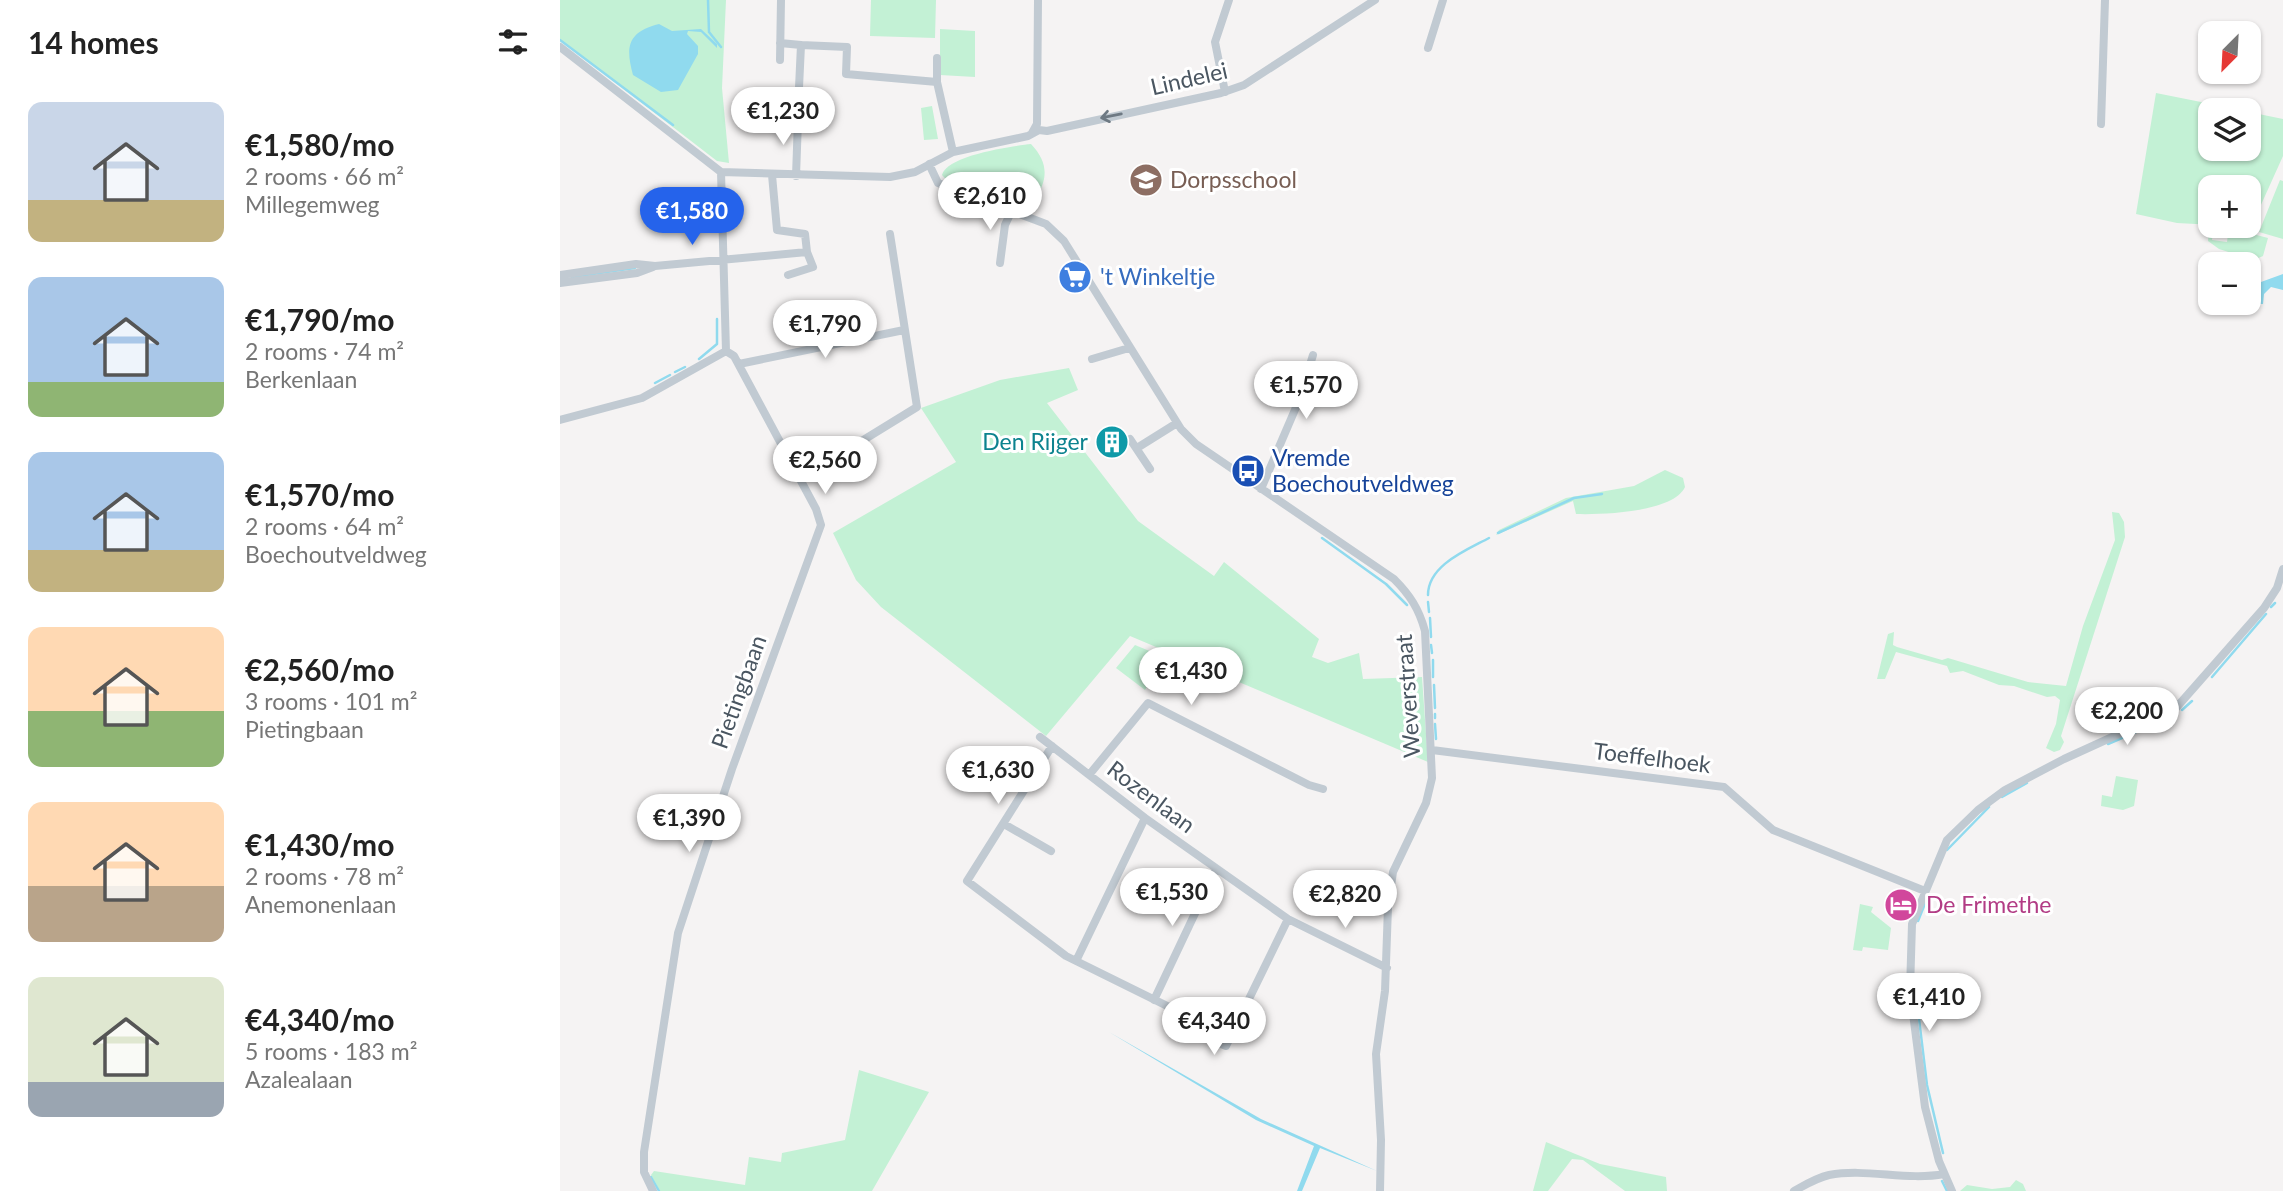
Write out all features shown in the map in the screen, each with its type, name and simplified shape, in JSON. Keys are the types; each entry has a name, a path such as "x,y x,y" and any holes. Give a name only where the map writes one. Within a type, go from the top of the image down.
{"street":[{"path":"780,60 781,0"},
{"path":"1032,134 1037,124 1038,0"},
{"path":"1225,92 1215,42 1230,0"},
{"name":"Lindelei","path":"721,172 890,177 915,172 953,152 1225,92 1244,85 1375,0"},
{"path":"1429,48 1429,38 1443,0"},
{"path":"2101,124 2105,0"},
{"path":"780,43 847,47 846,74 937,82"},
{"path":"798,109 801,45"},
{"path":"560,47 721,172 726,351 642,398 560,420"},
{"path":"937,58 937,82 953,152"},
{"path":"796,176 798,120"},
{"path":"929,164 939,183 1012,211 1005,225 1000,263"},
{"path":"772,175 777,230 805,233 807,252 813,267 788,275"},
{"name":"Weverstraat","path":"1012,211 1046,224 1064,241 1177,423 1196,444 1394,579 1415,603 1425,631 1432,750 1430,791 1393,873 1388,907 1387,968 1376,1054 1381,1140 1380,1191"},
{"path":"800,479 918,407 890,234"},
{"path":"560,275 636,264 655,265 723,257 807,252"},
{"path":"560,284 637,273 655,265"},
{"path":"739,364 904,330"},
{"path":"1092,359 1129,348"},
{"name":"Pietingbaan","path":"653,1191 644,1172 643,1152 678,933 732,769 821,525 800,479 739,364 734,356 726,351"},
{"path":"1261,489 1300,398 1313,355"},
{"path":"1137,448 1177,423"},
{"path":"1130,439 1150,470"},
{"path":"1952,1191 1944,1174 1925,1107 1910,990 1912,925 1947,840 1987,802 2047,767 2161,717 2184,702 2270,601 2283,569"},
{"path":"1089,775 1144,705 1152,703 1309,785 1323,789"},
{"name":"Rozenlaan","path":"1040,737 1145,818 1289,919 1387,968"},
{"path":"1052,746 967,881 1076,961 1220,1032 1216,1042 1226,1046 1289,919"},
{"name":"Toeffelhoek","path":"1432,750 1724,787 1773,830 1925,891"},
{"path":"1076,961 1145,818"},
{"path":"1004,824 1051,851"},
{"path":"1154,1000 1216,869"},
{"path":"1794,1191 1818,1178 1838,1174 1912,1177 1944,1174"}],"green space":[{"path":"560,0 726,0 722,88 729,163 717,161 560,40"},
{"path":"871,0 936,0 935,38 870,36"},
{"path":"940,29 975,31 975,77 940,75"},
{"path":"2156,93 2198,101 2198,161 2261,161 2261,114 2283,119 2283,156 2261,205 2261,175 2198,175 2198,224 2177,223 2136,214"},
{"path":"932,106 938,139 924,140 921,108"},
{"path":"1031,144 1041,159 1045,173 1041,188 1032,203 971,190 949,181 942,175 955,162 968,157 996,149"},
{"path":"2280,180 2283,181 2283,239 2261,233"},
{"path":"2208,238 2227,242 2228,238 2268,238 2261,257 2261,252 2229,252 2208,241"},
{"path":"1069,368 1078,390 1047,403 1138,521 1214,576 1224,562 1319,639 1312,657 1328,663 1359,653 1363,679 1422,677 1428,762 1130,636 1046,736 881,607 856,580 833,533 956,462 921,408 1000,380"},
{"path":"1665,470 1683,478 1685,487 1667,502 1636,510 1576,514 1573,501 1496,535 1499,530 1566,498 1634,486"},
{"path":"2112,512 2119,513 2124,522 2125,537 2061,736 2064,742 2060,750 2054,752 2046,748 2056,724 2060,700 2055,696 2047,697 2014,686 1999,685 1963,671 1950,673 1947,666 1896,652 1885,679 1877,679 1888,634 1894,632 1893,645 1897,647 1942,660 1948,658 2028,682 2066,686 2083,626 2115,540"},
{"path":"1135,645 1164,657 1145,690 1116,668"},
{"path":"2116,776 2138,780 2134,806 2123,810 2101,806 2102,795 2112,797"},
{"path":"1860,904 1873,907 1871,912 1891,928 1888,950 1863,947 1862,951 1853,950"},
{"path":"859,1070 929,1092 872,1191 660,1191 651,1175 654,1171 745,1185 749,1157 781,1162 782,1153 845,1140"},
{"path":"1546,1142 1600,1164 1666,1177 1667,1191 1625,1191 1583,1160 1572,1159 1548,1191 1533,1191"},
{"path":"2016,1180 2023,1184 2026,1191 1960,1191 1967,1185 1992,1189 2010,1187"}],"water":[{"path":"659,24 672,31 701,29 717,44 717,48 701,32 688,31 687,34 698,46 698,54 678,90 661,92 633,75 629,56 631,42 641,31"},
{"path":"2283,274 2283,290 2271,287 2264,294 2261,304 2261,282"},
{"path":"1109,1032 1261,1119 1377,1171 1320,1148 1302,1191 1297,1191 1314,1146 1256,1120"}],"waterway":[{"path":"708,0 709,32 721,47"},
{"path":"560,40 673,125"},
{"path":"572,277 635,268"},
{"path":"699,359 717,344 717,319"},
{"path":"675,372 685,367"},
{"path":"655,383 670,375"},
{"path":"1498,533 1574,498 1602,494"},
{"path":"1322,538 1386,584 1407,605"},
{"path":"1428,595 1434,575 1442,567 1460,553 1489,538"},
{"path":"1428,602 1429,612"},
{"path":"2271,607 2275,603"},
{"path":"2212,677 2266,614"},
{"path":"1430,618 1431,637"},
{"path":"1431,645 1432,653"},
{"path":"1433,660 1433,677"},
{"path":"1434,685 1435,708"},
{"path":"2182,710 2192,701"},
{"path":"2108,744 2166,719"},
{"path":"1435,724 1436,739"},
{"path":"2002,797 2027,783"},
{"path":"1947,850 1989,807"},
{"path":"1918,921 1926,901"},
{"path":"1916,994 1927,1085 1943,1153"},
{"path":"651,1177 659,1191"},
{"path":"1942,1181 1947,1191"}],"place":[{"name":"Dorpsschool","path":"1146,180"},
{"name":"'t Winkeltje","path":"1075,277"},
{"name":"Den Rijger","path":"1112,442"},
{"name":"Vremde Boechoutveldweg","path":"1248,471"},
{"name":"De Frimethe","path":"1901,905"}]}
